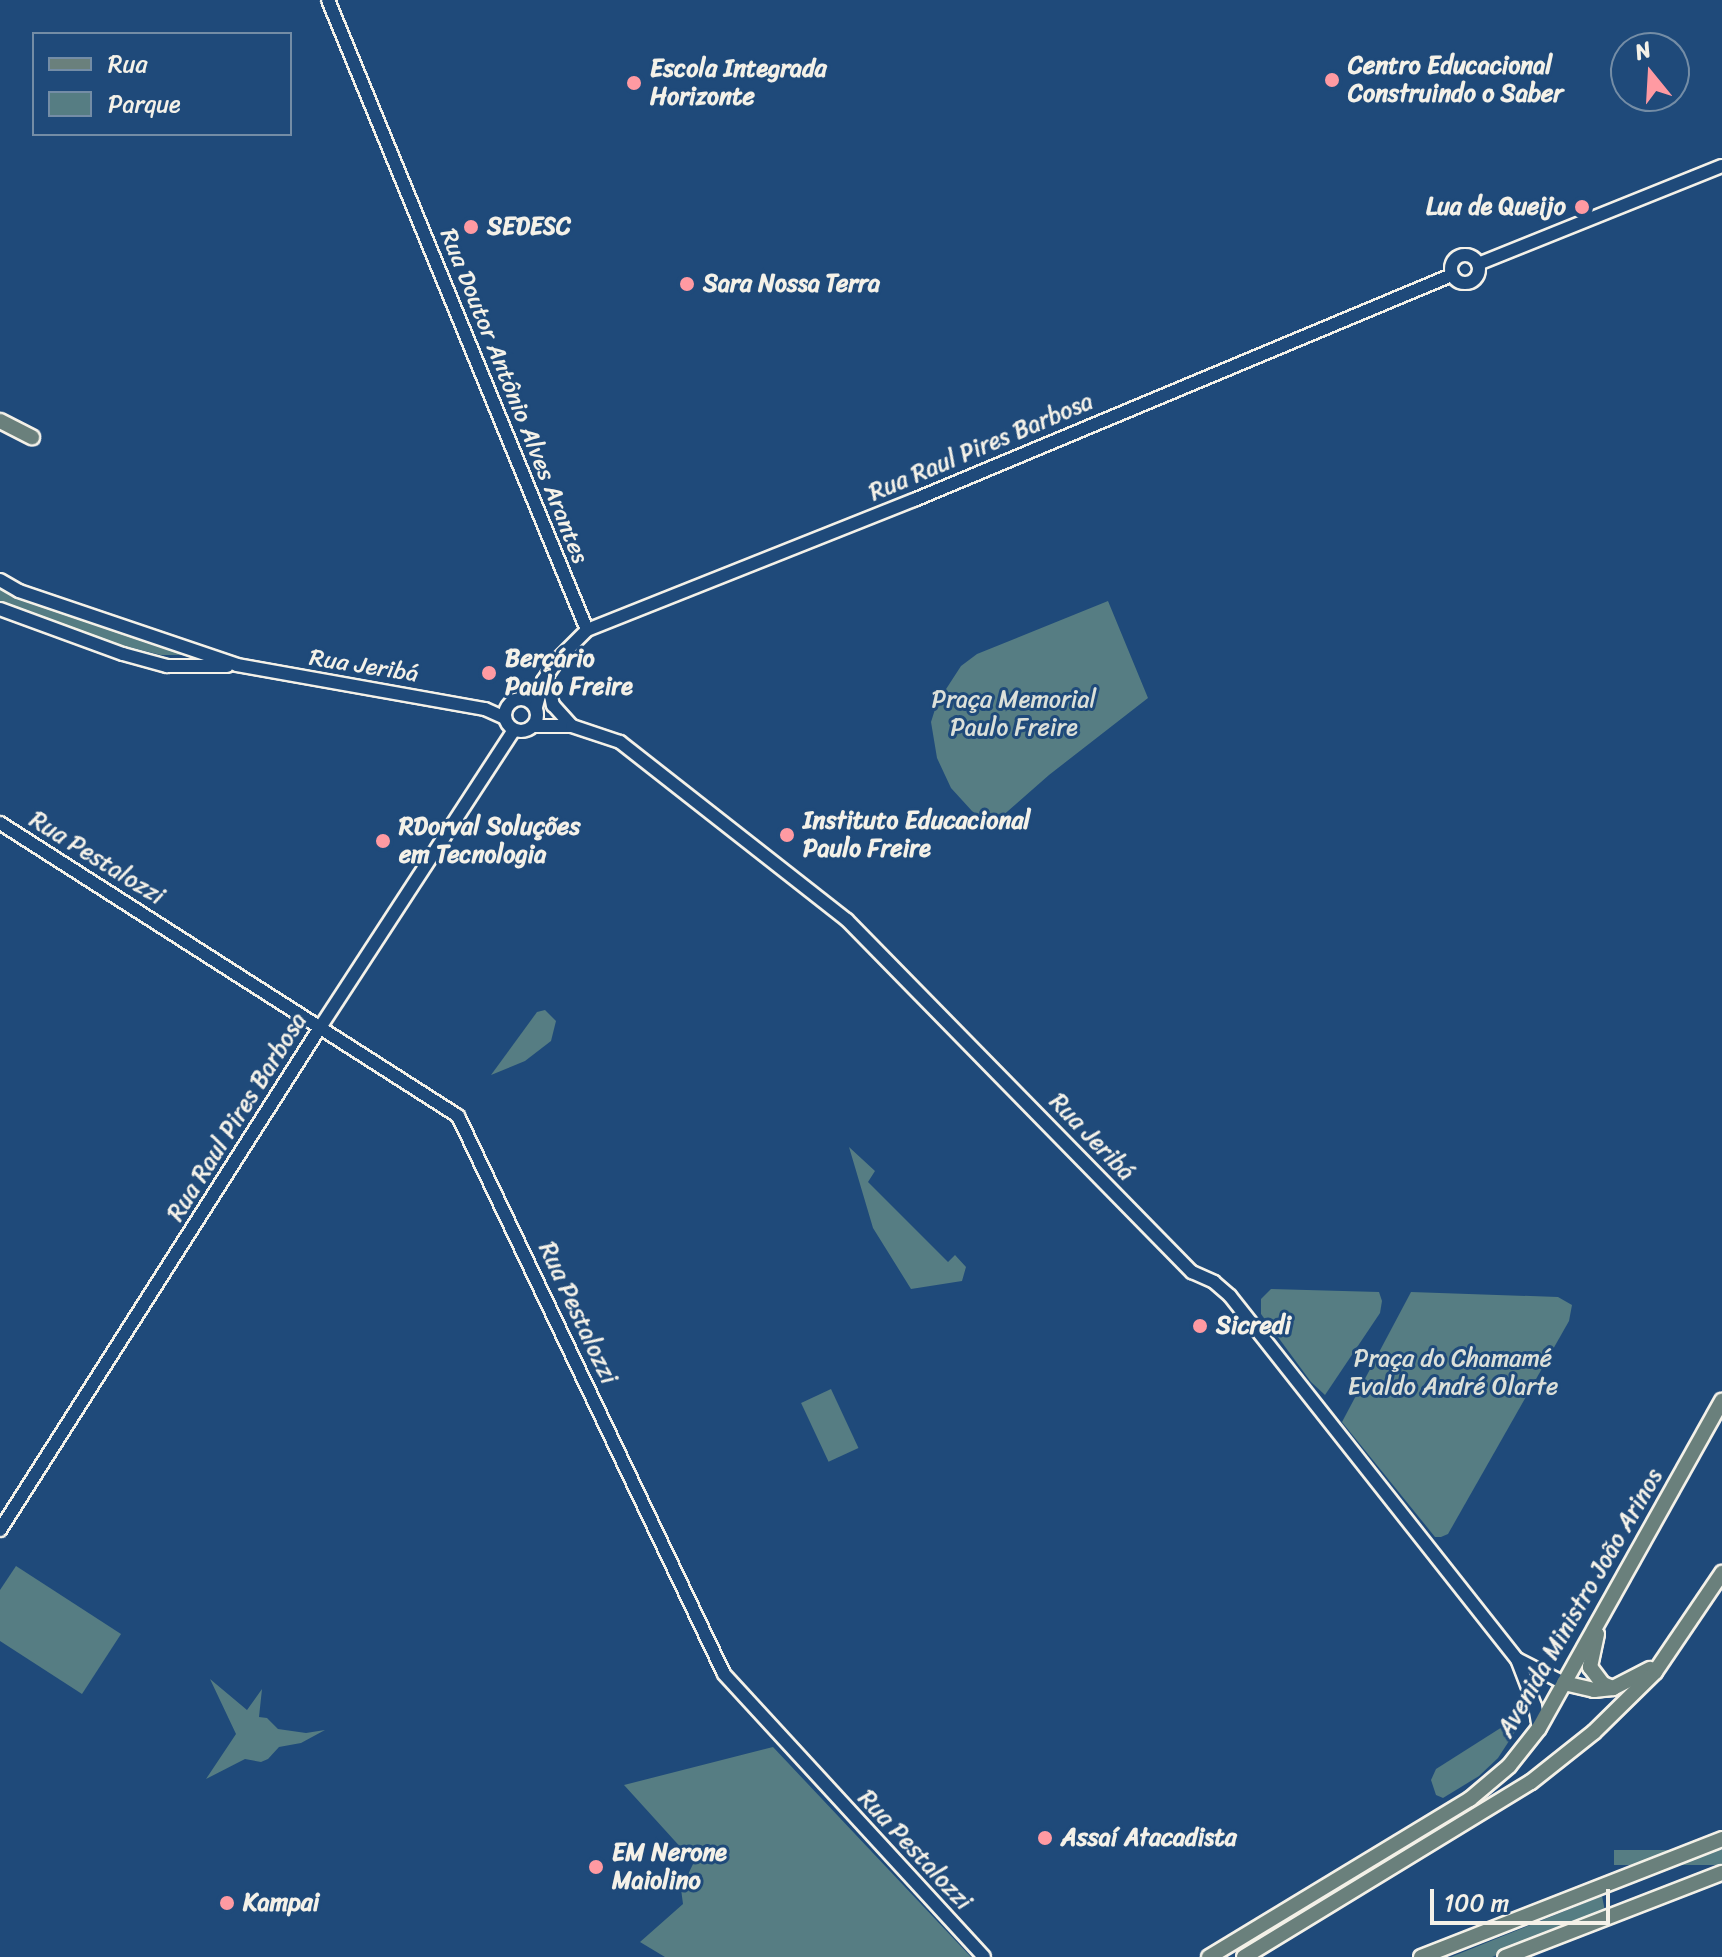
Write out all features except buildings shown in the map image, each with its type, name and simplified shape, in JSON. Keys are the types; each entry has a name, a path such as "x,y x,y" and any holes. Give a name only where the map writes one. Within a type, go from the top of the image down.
{"main road":[{"path":"0,421 32,437"},
{"name":"Avenida Ministro João Arinos","path":"1209,1957 1470,1799 1509,1766 1539,1728 1722,1401"},
{"path":"1244,1957 1531,1782 1594,1732 1655,1672 1722,1573"},
{"path":"1603,1612 1590,1667 1597,1679 1613,1688"},
{"path":"1564,1683 1594,1690 1613,1688 1652,1668 1677,1640"},
{"path":"1421,1957 1722,1839"},
{"path":"1505,1957 1722,1873"}],"street":[{"name":"Rua Doutor Antônio Alves Arantes","path":"328,0 587,630"},
{"name":"Rua Raul Pires Barbosa","path":"515,701 545,678 587,630 914,500 1452,275 1452,266 1462,256 1471,257 1478,264 1722,166"},
{"name":"Rua Jeribá","path":"0,580 19,591 237,665 485,709 505,718"},
{"name":"Rua Jeribá","path":"0,609 123,654 167,666 237,665"},
{"name":"Rua Raul Pires Barbosa","path":"533,726 545,678"},
{"path":"545,678 553,705 568,725"},
{"name":"Rua Jeribá","path":"485,709 515,701 568,725 620,742 847,920 1192,1272 1214,1282 1230,1296 1517,1659"},
{"path":"514,730 505,718 515,701"},
{"name":"Rua Jeribá","path":"514,730 568,725"},
{"name":"Rua Raul Pires Barbosa","path":"0,1530 514,730"},
{"name":"Rua Pestalozzi","path":"0,823 458,1116 724,1674 984,1957"},
{"path":"1517,1659 1564,1683"},
{"path":"1517,1659 1535,1706 1539,1728"}],"green space":[{"path":"0,589 156,645 182,650 183,655 161,655 121,645 0,601"},
{"name":"Praça Memorial Paulo Freire","path":"1108,601 1148,698 1049,775 992,825 972,811 951,788 937,758 931,722 937,703 961,666 977,654"},
{"path":"545,1010 556,1021 551,1041 525,1061 491,1075 537,1012"},
{"path":"849,1147 875,1171 868,1182 948,1262 955,1255 966,1267 962,1281 911,1289 873,1228"},
{"path":"1271,1289 1379,1292 1382,1301 1380,1313 1325,1395 1311,1382 1261,1314 1261,1299"},
{"name":"Praça do Chamamé Evaldo André Olarte","path":"1411,1292 1558,1297 1572,1305 1569,1321 1448,1534 1441,1537 1435,1537 1342,1422"},
{"path":"831,1389 858,1448 829,1462 801,1403"},
{"path":"16,1566 121,1634 82,1694 0,1641 0,1590"},
{"path":"210,1679 247,1710 262,1689 259,1717 267,1718 278,1729 306,1733 325,1730 301,1743 279,1747 261,1762 245,1759 206,1779 236,1734"},
{"path":"1510,1722 1520,1724 1498,1758 1479,1776 1443,1798 1436,1795 1431,1780 1436,1769"},
{"path":"773,1747 971,1957 665,1957 640,1942 683,1904 681,1889 694,1862 624,1785"},
{"path":"1614,1850 1722,1850 1722,1865 1614,1865"},
{"path":"1602,1896 1605,1911 1492,1957 1451,1957"}],"place":[{"name":"Centro Educacional Construindo o Saber","path":"1332,80"},
{"name":"Escola Integrada Horizonte","path":"634,83"},
{"name":"Lua de Queijo","path":"1582,207"},
{"name":"SEDESC","path":"471,227"},
{"name":"Sara Nossa Terra","path":"687,284"},
{"name":"Berçário Paulo Freire","path":"489,673"},
{"name":"Instituto Educacional Paulo Freire","path":"787,835"},
{"name":"RDorval Soluções em Tecnologia","path":"383,841"},
{"name":"Sicredi","path":"1200,1326"},
{"name":"Assaí Atacadista","path":"1045,1838"},
{"name":"EM Nerone Maiolino","path":"596,1867"},
{"name":"Kampai","path":"227,1903"}]}
